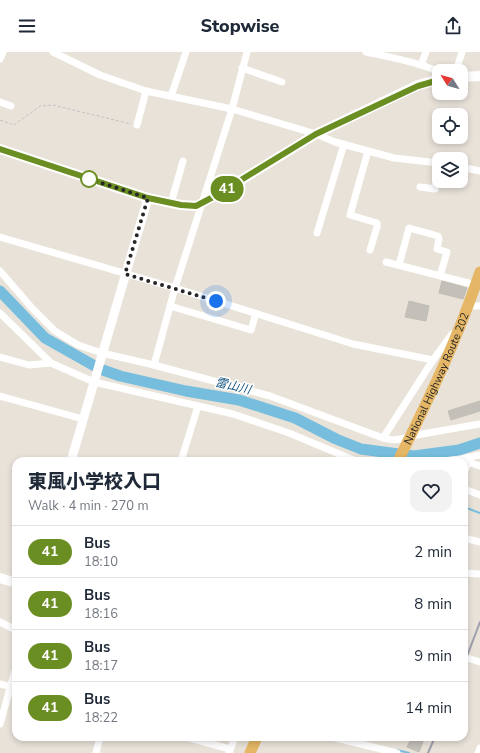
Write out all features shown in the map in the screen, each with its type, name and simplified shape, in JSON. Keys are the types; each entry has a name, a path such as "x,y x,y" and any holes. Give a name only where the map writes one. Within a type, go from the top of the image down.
{"highway":[{"name":"National Highway Route 202","path":"400,457 458,335 475,306 476,285 480,272"},
{"path":"250,753 255,741"}],"main road":[{"path":"468,77 480,76"},
{"path":"0,149 148,198 181,205 196,206 202,204 316,134 418,86 432,82"},
{"path":"0,578 12,582"}],"street":[{"path":"0,59 3,52"},
{"path":"53,52 100,75 146,91 232,109 394,158 432,162"},
{"path":"171,96 186,52"},
{"path":"154,365 175,288 232,109 247,52"},
{"path":"366,52 389,55 432,69"},
{"path":"421,65 426,52"},
{"path":"458,64 462,52"},
{"path":"242,68 282,82"},
{"path":"136,125 146,91"},
{"path":"0,102 11,106"},
{"path":"317,233 344,144"},
{"path":"368,151 350,214 377,223 377,228 370,250"},
{"path":"171,203 183,161"},
{"path":"468,168 480,171"},
{"path":"420,187 435,188"},
{"path":"72,457 148,198"},
{"path":"399,265 409,228 438,236 439,239 437,249 447,252 440,276"},
{"path":"0,237 175,288 353,344 433,360"},
{"path":"386,262 476,285"},
{"path":"0,271 32,308 55,331 78,345 102,353 154,365 270,396 390,440 404,439 411,436 480,424"},
{"path":"170,306 251,330 256,313"},
{"path":"0,313 51,363 94,382 233,414 268,426 346,457"},
{"path":"383,438 433,360 452,334 458,335"},
{"path":"1,359 29,365 51,363"},
{"path":"0,396 83,419"},
{"path":"183,457 198,406"},
{"path":"468,458 480,455"},
{"path":"468,463 480,466"},
{"path":"468,490 480,495"},
{"path":"468,539 480,542"},
{"path":"468,573 480,574"},
{"path":"0,622 12,628"},
{"path":"468,658 480,662"},
{"path":"0,684 12,688"},
{"path":"0,721 12,691"},
{"path":"96,753 99,741"},
{"path":"199,741 230,751 234,741"},
{"path":"345,741 375,750 397,753"},
{"path":"478,753 480,748"}],"path":[{"path":"0,120 14,125 40,106 53,105 136,125"}],"building":[{"path":"442,281 467,288 463,299 439,293"},
{"path":"409,301 429,306 426,321 405,317"},
{"path":"480,401 480,411 451,420 448,411"},
{"path":"410,741 423,741 419,752 407,747"}],"waterway":[{"name":"雷山川","path":"0,291 45,338 100,369 120,376 186,391 239,400 295,418 336,439 361,449 414,456 459,450 480,443"},
{"path":"468,508 480,513"},
{"path":"397,750 409,753"}],"railway":[{"path":"468,654 480,622"},
{"path":"428,753 433,741"}],"bus line":[{"name":"41","path":"0,149 148,198 181,205 196,206 202,204 316,134 418,86 432,81"}],"route":[{"path":"89,179 148,198 125,274 216,301"}]}
